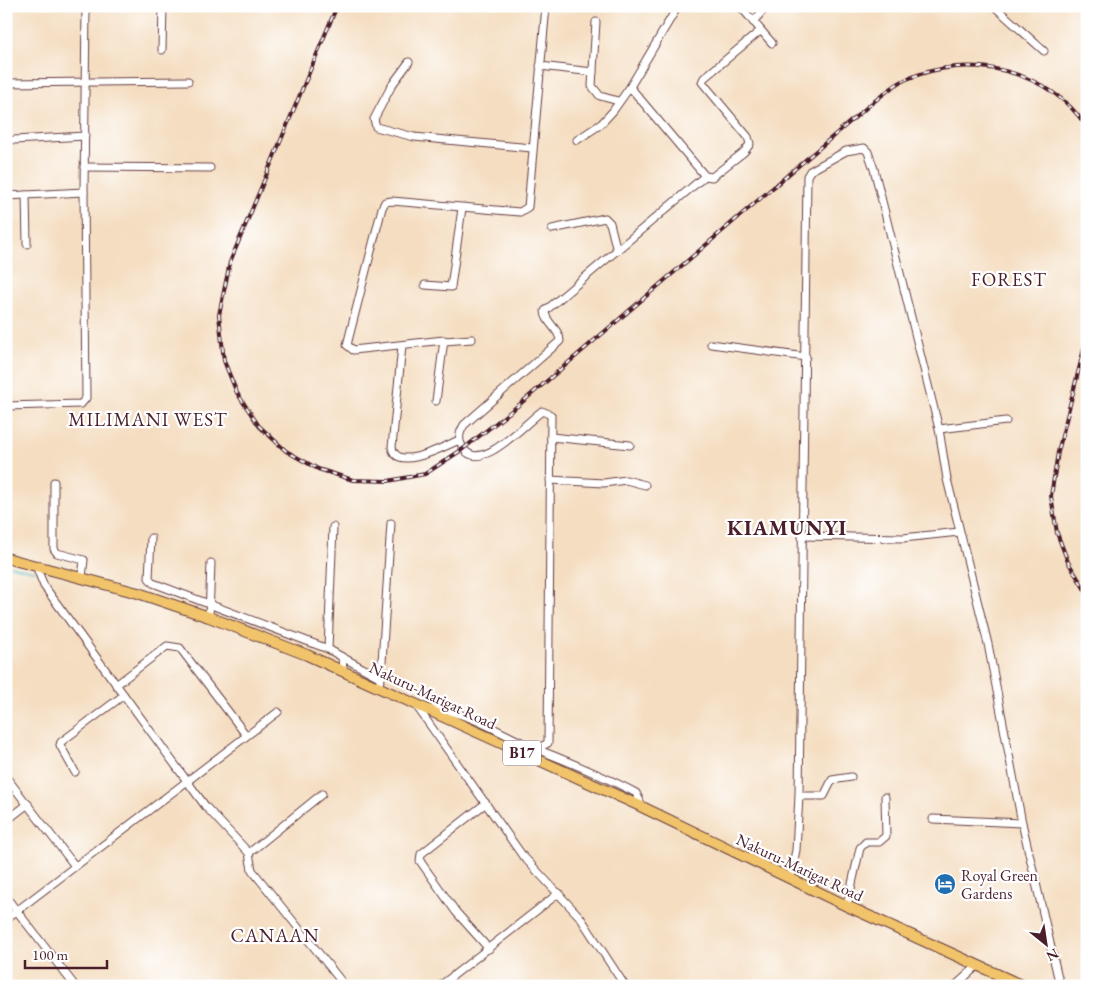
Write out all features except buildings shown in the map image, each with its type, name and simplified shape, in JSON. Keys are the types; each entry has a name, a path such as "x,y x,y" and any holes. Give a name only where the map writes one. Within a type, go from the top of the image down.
{"main road":[{"name":"Nakuru-Marigat Road","path":"6,558 82,577 209,616 343,670 380,682 419,706 1023,986"}],"street":[{"path":"6,406 81,404 85,402 84,136 86,6"},
{"path":"162,50 163,6"},
{"path":"472,339 444,342 442,339 402,346 353,350 346,345 383,204 392,201 520,212 528,207 546,6"},
{"path":"576,140 601,124 630,87 678,6"},
{"path":"740,6 772,43"},
{"path":"753,22 767,6"},
{"path":"994,6 1044,51"},
{"path":"596,22 592,86 600,96 618,101"},
{"path":"630,87 704,176 712,177 744,152 750,144 748,137 702,82 704,78 760,31"},
{"path":"408,62 374,119 376,127 414,137 532,148"},
{"path":"540,66 593,72"},
{"path":"6,83 188,81"},
{"path":"14,140 84,136"},
{"path":"790,879 796,850 799,796 807,176 810,171 846,151 864,148 868,152 874,168 939,429 959,532 989,649 1022,823 1060,986"},
{"path":"84,167 210,168"},
{"path":"549,753 551,415 542,411 495,450 481,456 466,452 459,440 464,425 560,341 560,336 546,317 545,311 617,252 704,176"},
{"path":"6,196 84,192"},
{"path":"26,195 27,244"},
{"path":"425,285 451,287 462,208"},
{"path":"552,230 605,218 610,223 617,252"},
{"path":"436,401 444,342"},
{"path":"710,344 806,356"},
{"path":"402,346 392,447 395,455 400,458 409,459 459,440"},
{"path":"939,429 1006,421"},
{"path":"551,437 630,445"},
{"path":"550,480 604,482 626,480 645,486"},
{"path":"54,482 54,550 57,553 84,560 82,577"},
{"path":"151,538 151,581 328,648 380,682 390,523"},
{"path":"328,648 333,527"},
{"path":"802,536 903,538 959,532"},
{"path":"209,616 211,563"},
{"path":"39,566 38,572 44,586 116,686 206,807 250,853 252,870 345,986"},
{"path":"116,686 166,646 176,646 180,648 246,735"},
{"path":"342,657 343,670"},
{"path":"75,772 60,745 61,742 124,695"},
{"path":"419,706 455,713 537,749 579,764 636,793 639,797 638,806"},
{"path":"419,706 450,756 486,802 522,856 580,917 625,986"},
{"path":"6,919 278,712"},
{"path":"537,749 548,743"},
{"path":"6,777 75,866"},
{"path":"799,796 824,796 832,780 851,778"},
{"path":"250,853 322,794"},
{"path":"847,906 860,848 866,842 879,842 886,836 885,796"},
{"path":"486,802 421,854 420,861 456,912 489,949"},
{"path":"6,821 28,804"},
{"path":"933,819 1022,823"},
{"path":"440,986 559,893"},
{"path":"6,897 75,986"},
{"path":"955,986 978,965"}],"waterway":[{"path":"6,565 34,571"},
{"path":"124,594 141,600"},
{"path":"146,602 175,612"}],"railway":[{"path":"337,6 230,262 219,315 224,361 237,393 259,426 286,451 318,469 353,480 388,481 425,474 463,449 520,404 872,103 902,81 931,71 956,67 981,67 1006,71 1029,79 1051,91 1070,107 1087,127"},
{"path":"1087,337 1058,452 1051,496 1057,533 1068,562 1087,593"}],"place":[{"name":"Royal Green Gardens","path":"945,884"}],"district":[{"name":"FOREST","path":"1009,279"},
{"name":"MILIMANI WEST","path":"148,419"},
{"name":"KIAMUNYI","path":"787,528"},
{"name":"CANAAN","path":"275,935"}]}
